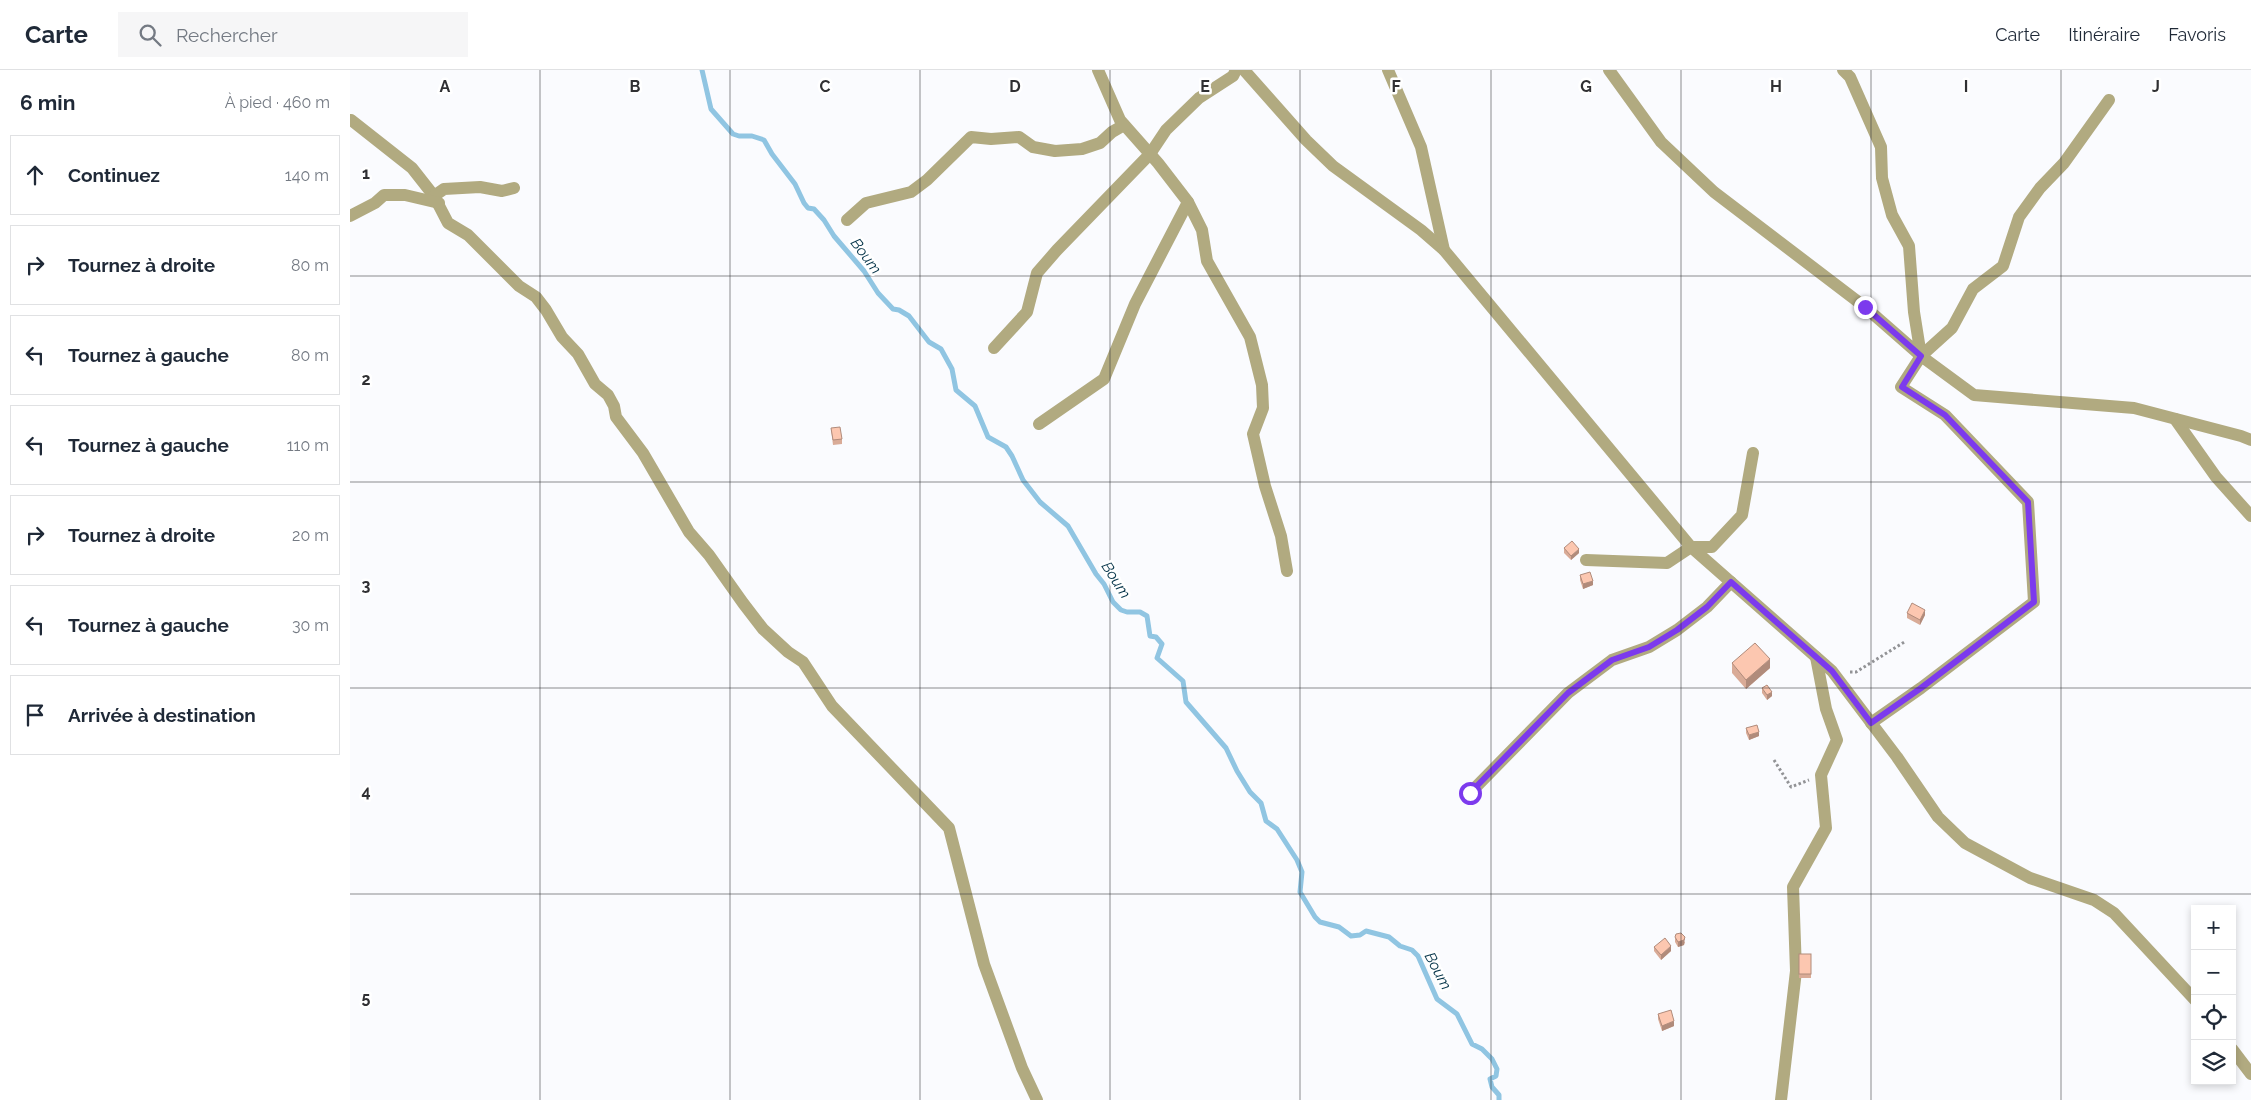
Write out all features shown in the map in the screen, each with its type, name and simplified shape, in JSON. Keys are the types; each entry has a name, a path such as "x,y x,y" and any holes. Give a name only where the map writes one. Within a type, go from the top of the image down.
{"street":[{"path":"1098,70 1108,97 1124,125 1188,202 1202,230 1208,261 1250,337 1262,385 1263,408 1253,434 1265,486 1281,536 1286,571"},
{"path":"994,348 1027,312 1037,273 1086,218 1150,154 1166,130 1199,98 1233,76 1236,70"},
{"path":"1244,70 1306,140 1333,166 1421,230 1444,250 1691,547 1832,671 1938,817 1965,843 2030,878 2094,900 2114,913 2191,996"},
{"path":"1388,70 1421,147 1444,250"},
{"path":"1609,70 1661,142 1714,192 1852,296 1921,356 1974,395 2134,408 2251,440"},
{"path":"1843,70 1850,77 1880,147 1882,178 1892,215 1908,246 1914,312 1921,356"},
{"path":"1871,723 1921,688 2034,602 2028,502 1945,415 1902,387 1921,356 1952,328 1973,289 2003,266 2019,218 2040,188 2064,163 2109,100"},
{"path":"351,120 412,168 436,200 448,223 468,235 519,286 536,297 562,337 578,354 595,384 608,395 614,406 616,417 643,453 689,532 709,555 725,580 763,629 788,652 803,662 832,706 949,828 984,964 1022,1068 1037,1100"},
{"path":"847,220 866,203 911,192 928,180 971,137 991,139 1019,137 1033,147 1055,151 1082,149 1100,143 1112,132 1124,125"},
{"path":"436,200 444,189 480,187 502,191 514,188"},
{"path":"350,216 375,203 384,195 405,195 436,200"},
{"path":"1039,424 1104,379 1135,304 1188,202"},
{"path":"2175,419 2216,477 2251,516"},
{"path":"1586,560 1667,563 1691,547 1712,547 1742,515 1753,452"},
{"path":"1470,793 1568,693 1612,660 1649,647 1677,630 1707,607 1731,582"},
{"path":"1781,1100 1796,971 1793,887 1826,828 1821,775 1837,740 1826,709 1816,657"},
{"path":"2236,1054 2251,1074"}],"path":[{"path":"1832,671 1856,672 1906,641"},
{"path":"1774,760 1791,787 1821,775"}],"building":[{"path":"840,427 842,439 833,440 831,428"},
{"path":"1572,541 1579,549 1571,556 1564,548"},
{"path":"1590,572 1593,581 1583,584 1580,575"},
{"path":"1912,603 1925,610 1920,620 1907,613"},
{"path":"1755,643 1770,659 1746,680 1732,663"},
{"path":"1767,685 1772,692 1767,695 1762,688"},
{"path":"1757,725 1759,732 1749,735 1746,728"},
{"path":"1681,933 1685,937 1684,940 1678,942 1675,937 1676,934"},
{"path":"1665,938 1671,946 1661,955 1654,947"},
{"path":"1799,954 1811,954 1811,974 1799,974"},
{"path":"1671,1010 1674,1021 1662,1026 1658,1014"}],"waterway":[{"name":"Boum","path":"702,70 711,109 733,134 752,136 764,140 772,154 795,184 804,203 808,208 814,209 824,220 834,236 864,271 878,293 893,309 909,316 929,342 941,349 952,369 956,390 975,406 988,437 1006,447 1023,480 1040,502 1068,526 1113,602 1121,610 1140,612 1147,616 1150,636 1156,637 1162,644 1157,658 1183,681 1186,702 1226,748 1250,792 1261,803 1266,821 1277,829 1297,860 1302,872 1300,892 1315,917 1320,922 1339,927 1351,936 1360,935 1366,931 1389,937 1400,946 1412,950 1418,956 1437,999 1457,1014 1472,1044 1482,1049 1492,1059 1497,1069 1496,1076 1490,1079 1492,1087 1499,1095 1499,1100"}],"route":[{"path":"1470,793 1568,693 1612,660 1649,647 1677,630 1707,607 1731,582 1832,671 1871,723 1921,688 2034,602 2028,502 1945,415 1902,387 1921,356 1865,307"}]}
